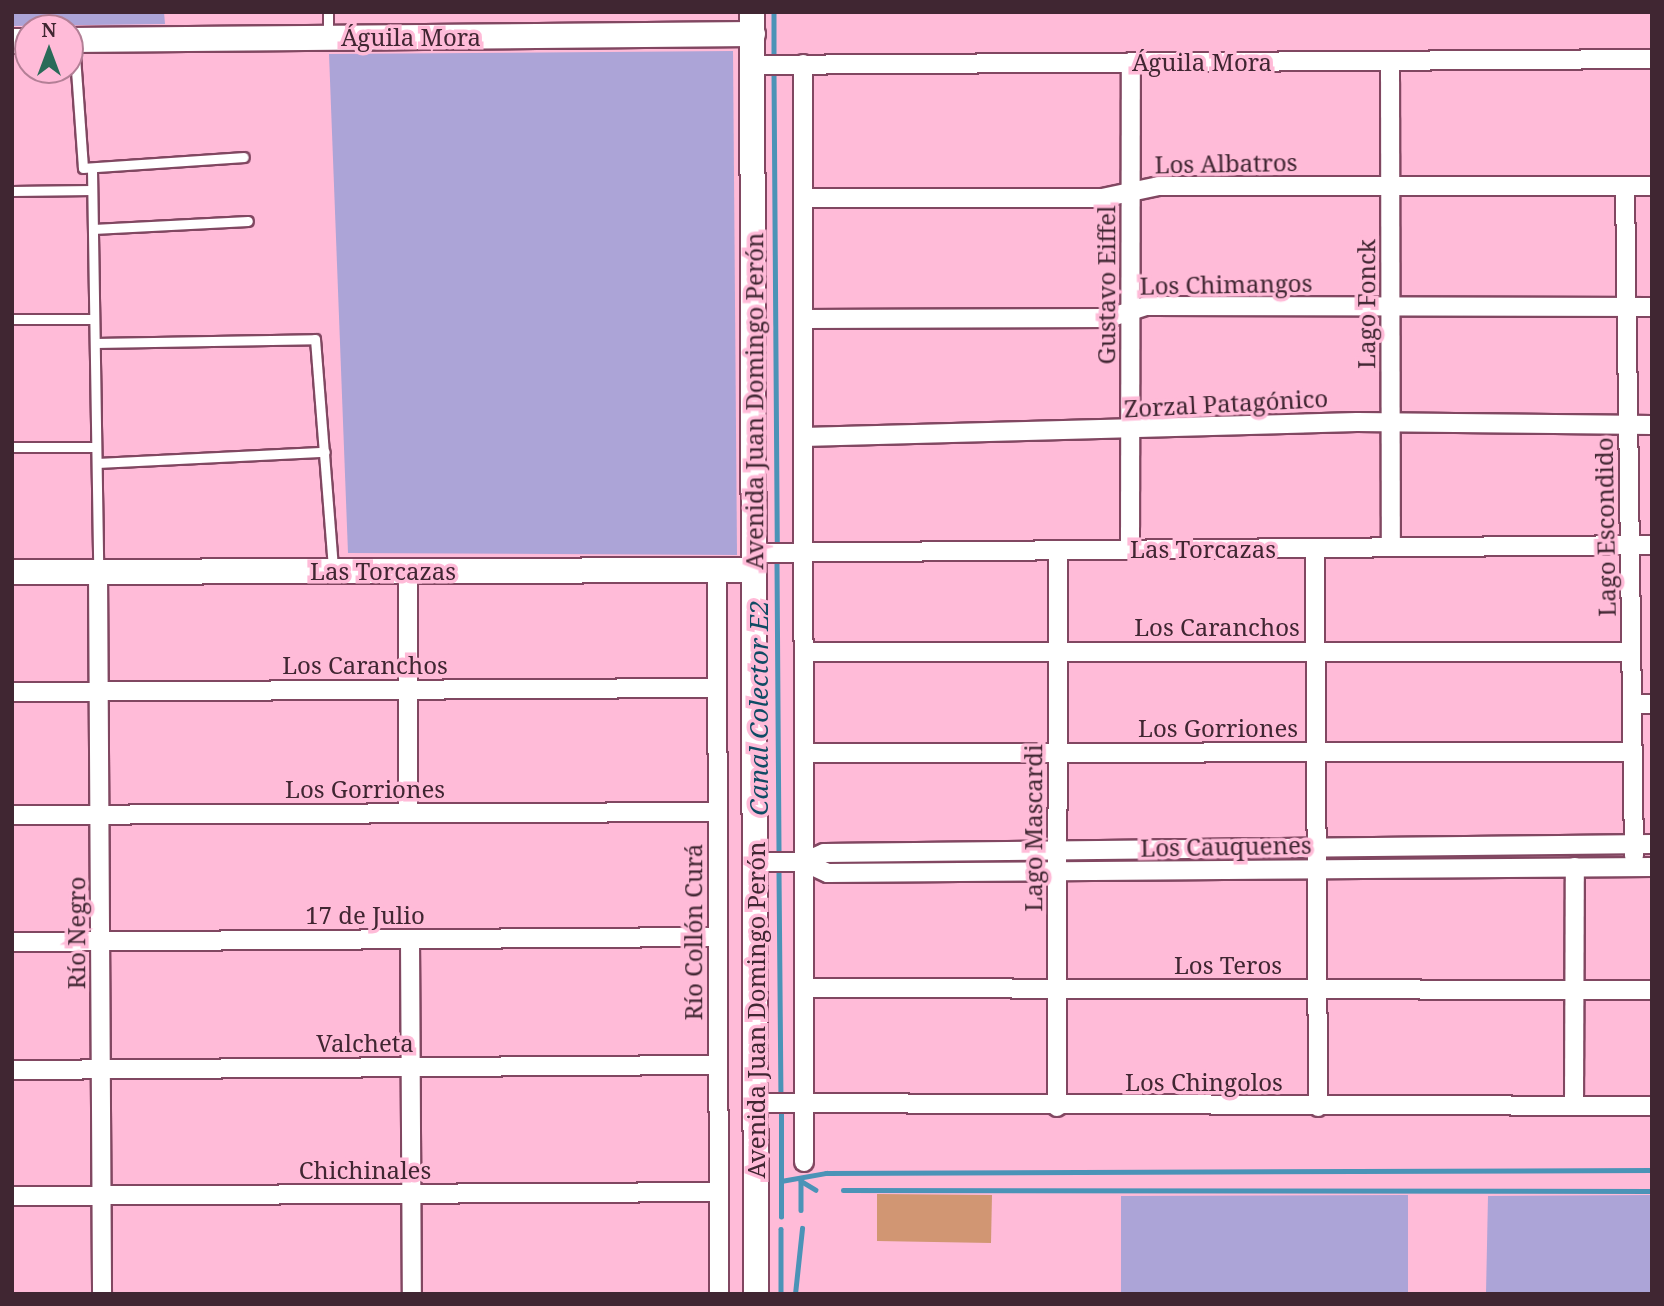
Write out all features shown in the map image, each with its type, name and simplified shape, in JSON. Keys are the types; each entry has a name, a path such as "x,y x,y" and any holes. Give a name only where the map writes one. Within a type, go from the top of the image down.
{"street":[{"name":"Águila Mora","path":"84,40 328,38 753,23"},
{"name":"Avenida Juan Domingo Perón","path":"753,23 756,1294"},
{"name":"Águila Mora","path":"753,65 1652,60"},
{"name":"Lago Fonck","path":"1390,61 1391,547"},
{"name":"Gustavo Eiffel","path":"1130,549 1131,62"},
{"path":"803,64 804,1162"},
{"name":"Los Albatros","path":"803,198 1102,198 1159,186 1652,186"},
{"name":"Lago Escondido","path":"1625,186 1632,752 1643,867"},
{"name":"Los Chimangos","path":"803,320 1109,318 1130,310 1652,307"},
{"name":"Zorzal Patagónico","path":"803,437 1390,423 1652,425"},
{"name":"Las Torcazas","path":"12,572 717,570 804,552 1652,545"},
{"path":"1315,548 1318,1107"},
{"name":"Lago Mascardi","path":"1057,1107 1058,550"},
{"name":"Río Collón Curá","path":"717,570 719,1294"},
{"name":"Río Negro","path":"98,571 102,1294"},
{"path":"408,571 408,813"},
{"name":"Los Caranchos","path":"804,652 1631,652"},
{"name":"Los Caranchos","path":"12,692 717,688"},
{"path":"1632,704 1652,704"},
{"name":"Los Gorriones","path":"804,752 1632,752"},
{"name":"Los Gorriones","path":"12,815 718,812"},
{"name":"Los Cauquenes","path":"755,862 804,862 824,853 1643,845"},
{"name":"Los Cauquenes","path":"804,862 828,873 1643,867"},
{"path":"1574,1106 1575,867"},
{"name":"17 de Julio","path":"12,942 718,937"},
{"path":"410,939 412,1294"},
{"name":"Los Teros","path":"804,988 1652,990"},
{"name":"Valcheta","path":"12,1070 718,1065"},
{"name":"Los Chingolos","path":"756,1103 1057,1107 1652,1106"},
{"name":"Chichinales","path":"12,1196 719,1192"}],"lane":[{"path":"328,12 328,38"},
{"path":"75,84 80,160 92,170 244,157"},
{"path":"92,170 98,571"},
{"path":"12,191 92,190"},
{"path":"93,229 248,222"},
{"path":"12,319 94,320"},
{"path":"95,343 312,336 318,351 333,571"},
{"path":"12,447 96,447"},
{"path":"97,463 325,452"}],"shaded area":[{"path":"12,12 164,12 165,24 84,25 84,14 14,14 12,26"},
{"path":"733,51 737,555 348,553 329,54"},
{"path":"1408,1195 1408,1294 1121,1294 1121,1196"},
{"path":"1652,1195 1652,1294 1486,1294 1488,1196"}],"building":[{"path":"877,1194 992,1195 991,1243 877,1241"}],"waterway":[{"path":"774,12 774,55"},
{"path":"774,73 777,542"},
{"name":"Canal Colector E2","path":"777,563 779,853"},
{"name":"Canal Colector E2","path":"779,872 781,1096"},
{"name":"Canal Colector E2","path":"781,1110 781,1217"},
{"path":"781,1181 826,1173 1652,1170"},
{"path":"801,1181 801,1210"},
{"path":"801,1181 816,1190"},
{"path":"843,1190 1652,1191"},
{"path":"795,1294 802,1228"},
{"name":"Canal Colector E2","path":"781,1229 781,1294"}]}
